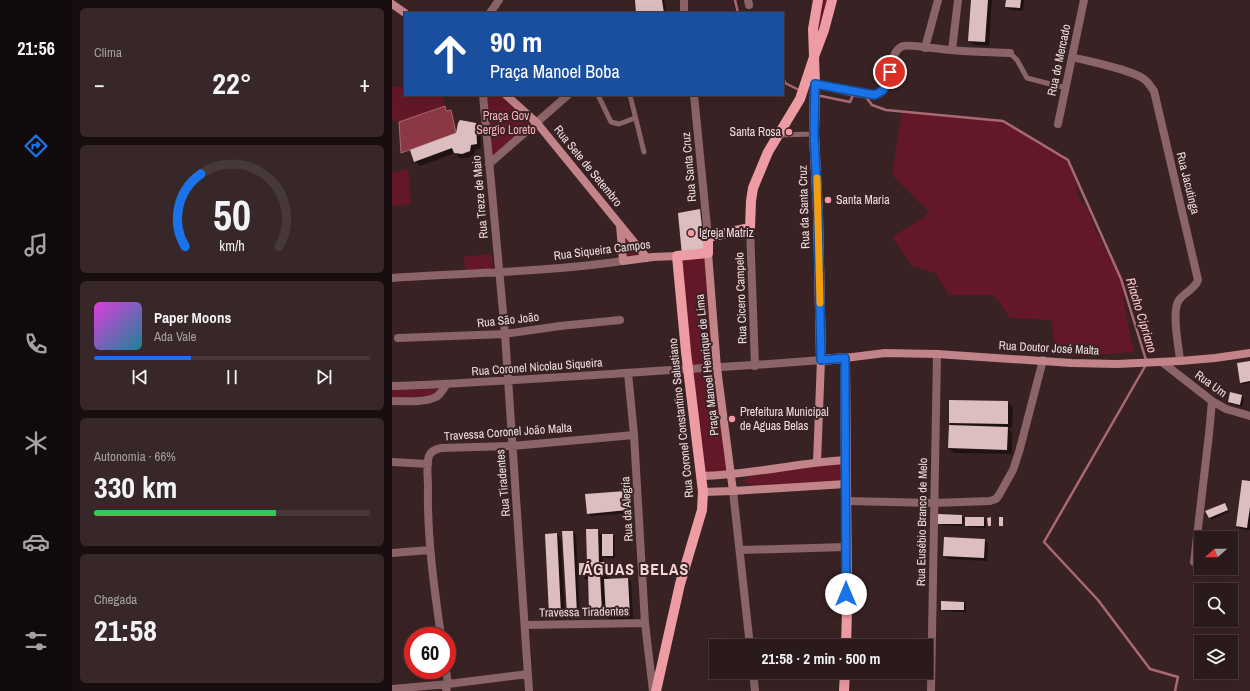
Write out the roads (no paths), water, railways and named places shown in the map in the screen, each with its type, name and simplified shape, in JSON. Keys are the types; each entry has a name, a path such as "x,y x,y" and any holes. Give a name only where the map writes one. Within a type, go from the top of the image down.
{"main road":[{"name":"Rua da Santa Cruz","path":"818,0 813,29 815,54 814,134 818,213 821,360"},
{"path":"708,253 708,238 750,228 753,188 762,163 777,135 800,99 824,30 832,0"},
{"name":"Rua Siqueira Campos","path":"677,256 708,253"},
{"name":"Rua Coronel Constantino Salustiano","path":"656,691 680,584 702,510 703,492 677,256"},
{"path":"821,360 845,358 846,639"},
{"path":"844,691 845,679"}],"street":[{"path":"491,12 499,0"},
{"path":"684,0 684,12"},
{"path":"925,48 938,0"},
{"path":"952,50 958,0"},
{"name":"Rua do Mercado","path":"1058,124 1084,0"},
{"path":"392,4 404,12"},
{"path":"815,84 869,95 879,94 886,85 893,58 898,50 904,46 1010,53"},
{"name":"Rua Jacutinga","path":"1072,58 1132,74 1144,79 1154,91 1198,280 1195,287 1180,298 1176,304 1180,361"},
{"name":"Rua Treze de Maio","path":"483,96 499,273"},
{"name":"Rua Sete de Setembro","path":"507,96 537,123 647,258"},
{"path":"489,164 567,96"},
{"name":"Rua Santa Cruz","path":"694,96 708,238"},
{"name":"Rua Sete de Setembro","path":"620,225 623,261"},
{"name":"Rua Cicero Campelo","path":"750,228 755,366"},
{"name":"Praça Manoel Henrique de Lima","path":"708,253 717,368 733,491"},
{"name":"Rua Siqueira Campos","path":"499,273 585,266 647,258 677,256"},
{"path":"392,278 499,273"},
{"name":"Rua Tiradentes","path":"499,273 505,334 529,691"},
{"name":"Rua São João","path":"398,338 505,334 542,328 620,320"},
{"name":"Rua Doutor José Malta","path":"845,358 885,353 937,354 1072,363 1117,364 1180,361 1250,353"},
{"name":"Rua Eusébio Branco de Melo","path":"930,691 937,354"},
{"path":"817,462 821,360"},
{"name":"Rua Coronel Nicolau Siqueira","path":"392,386 446,385 755,366 821,360"},
{"path":"846,501 934,503 993,500 999,495 1013,470 1043,360"},
{"name":"Rua Um","path":"1162,362 1212,401 1226,409 1250,416"},
{"name":"Rua da Alegria","path":"628,373 634,435 645,623 653,691"},
{"path":"392,401 436,397 441,393 446,385"},
{"path":"1198,531 1212,401"},
{"name":"Travessa Coronel João Malta","path":"428,464 431,453 434,450 441,448 512,446 634,435"},
{"path":"701,476 730,475 817,462 845,460"},
{"path":"392,462 428,464 430,550 440,627"},
{"path":"703,492 846,484"},
{"path":"733,491 749,639"},
{"path":"740,550 846,547"},
{"path":"392,553 430,550"},
{"name":"Travessa Tiradentes","path":"525,625 645,623"},
{"path":"392,689 447,688 528,674"},
{"path":"754,679 755,691"}],"lane":[{"path":"1010,53 1017,60 1028,78 1066,88"},
{"path":"598,96 611,122 619,124 635,118"},
{"path":"630,96 644,152"},
{"path":"777,135 814,134"}],"waterway":[{"name":"Riacho Cipriano","path":"735,0 738,12"},
{"name":"Riacho Cipriano","path":"784,80 785,83 797,89"},
{"name":"Riacho Cipriano","path":"821,96 850,102 853,95"},
{"name":"Riacho Cipriano","path":"866,97 872,105 886,110 1003,121 1068,160 1121,279 1147,363 1044,542 1098,600 1150,669 1178,677 1175,691"}],"place":[{"name":"Santa Rosa","path":"789,132"},
{"name":"Santa Maria","path":"828,200"},
{"name":"Igreja Matriz","path":"691,233"},
{"name":"Prefeitura Municipal de Aguas Belas","path":"732,419"}],"district":[{"name":"ÁGUAS BELAS","path":"636,569"}],"park label":[{"name":"Praça Gov Sergio Loreto","path":"506,123"}]}
